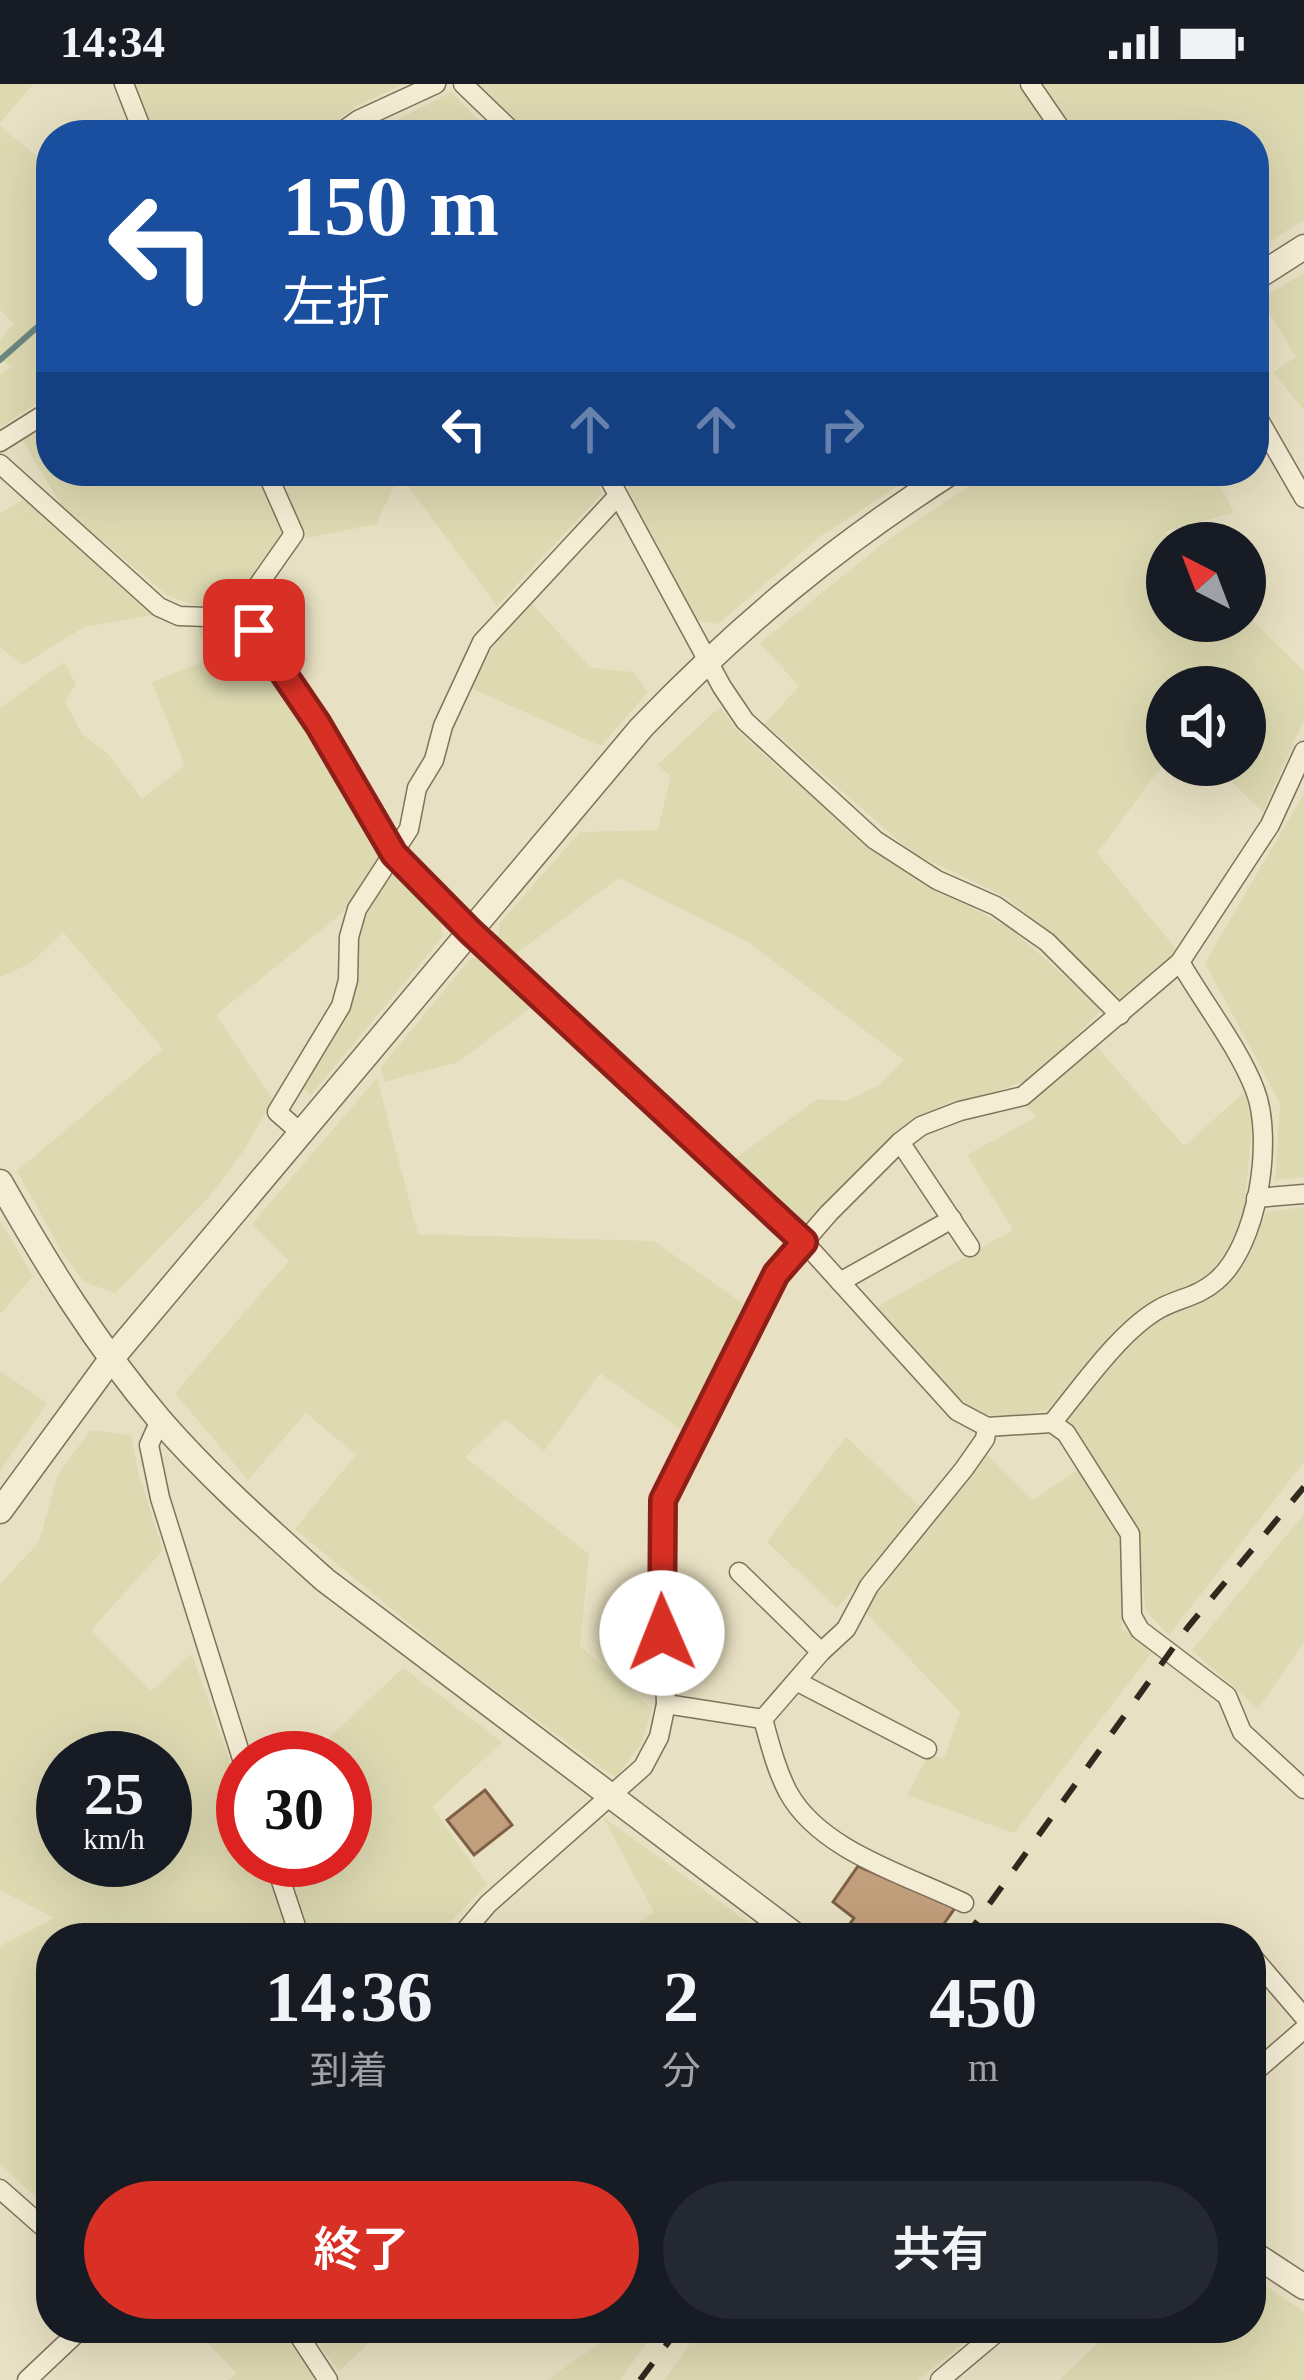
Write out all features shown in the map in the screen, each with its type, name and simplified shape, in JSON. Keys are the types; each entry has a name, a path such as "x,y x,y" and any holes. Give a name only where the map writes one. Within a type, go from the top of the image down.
{"street":[{"path":"124,84 138,120"},
{"path":"358,120 436,84"},
{"path":"463,84 500,120"},
{"path":"1030,84 1055,120"},
{"path":"1269,270 1304,248"},
{"path":"0,442 36,419"},
{"path":"1269,437 1304,498"},
{"path":"0,464 159,607 179,616 235,618 254,630 277,660 394,854 470,931 804,1242 958,1411 987,1427 1052,1424 1066,1433 1130,1534 1132,1616 1140,1630 1227,1696 1243,1732 1304,1789"},
{"path":"235,618 294,534 273,486"},
{"path":"611,486 745,722 875,840 937,880 996,906 1046,942 1120,1015"},
{"path":"0,1511 112,1358 641,728 708,658 811,568 931,486"},
{"path":"301,1133 277,1112 341,1006 357,909 410,829 417,788 434,760 442,725 482,642 616,498"},
{"path":"472,1923 643,1768 659,1737 666,1704 663,1500 776,1274 900,1142 921,1126 1023,1096 1180,962 1270,825 1304,751"},
{"path":"1052,1424 1133,1329 1160,1308 1192,1298 1219,1280 1249,1230 1264,1124 1255,1088 1180,962"},
{"path":"900,1142 970,1247"},
{"path":"0,1182 72,1304 112,1358 160,1420 255,1518 325,1580 780,1923"},
{"path":"1256,1198 1304,1194"},
{"path":"840,1282 952,1220"},
{"path":"160,1420 149,1444 160,1498 233,1731"},
{"path":"763,1719 845,1629 868,1586 964,1469 987,1427"},
{"path":"739,1572 821,1652"},
{"path":"796,1681 927,1749"},
{"path":"666,1704 763,1719"},
{"path":"763,1719 789,1795 814,1824 851,1848 964,1903"},
{"path":"283,1887 295,1923"},
{"path":"1266,1973 1304,2017"},
{"path":"1266,2062 1304,2029"},
{"path":"0,2189 36,2221"},
{"path":"1266,2262 1304,2287"},
{"path":"27,2380 66,2343"},
{"path":"304,2343 328,2380"},
{"path":"950,2378 986,2343"}],"shaded area":[{"path":"0,84 33,84 0,123"},
{"path":"135,84 404,84 356,106 338,120 148,120"},
{"path":"473,84 1017,84 1042,120 514,120"},
{"path":"1040,84 1304,84 1304,220 1269,242 1269,120 1065,120"},
{"path":"451,92 478,120 397,120"},
{"path":"0,126 36,156 36,403 0,428 0,375 11,368 0,357 0,340 14,323 0,310"},
{"path":"1304,273 1304,410 1273,372 1296,357 1269,312 1269,294"},
{"path":"36,428 36,463 21,438"},
{"path":"50,486 264,486 285,529 227,609 194,605 167,595 63,508"},
{"path":"282,486 395,486 376,524 308,538"},
{"path":"408,486 599,486 602,493 497,606"},
{"path":"627,486 898,486 822,535 718,624 696,620"},
{"path":"970,486 1220,486 1234,512 1200,522 1146,522 1146,642 1266,642 1266,634 1304,671 1304,720 1263,812 1236,786 1266,786 1266,666 1146,666 1147,786 1097,853 1177,950 1120,998 1008,898 913,853 765,724 799,686 760,643 886,541"},
{"path":"26,498 157,614 84,627 22,665 0,647 0,514"},
{"path":"532,604 591,668 633,672 648,692 601,746 471,688 495,643"},
{"path":"198,625 235,628 256,642 385,849 342,913 216,1015 273,1100 209,1197 115,1293 84,1282 17,1171 163,1049 63,932 31,963 0,977 0,708 64,662 76,684 65,702 82,734 107,753 142,799 185,766 152,682 207,660"},
{"path":"720,707 737,730 781,770 913,875 1011,929 1102,1009 1025,1081 910,1121 803,1229 730,1162 818,1099 846,1101 878,1086 904,1060 748,942 619,878 511,957 498,943 500,923 580,832 658,830 671,776 657,765"},
{"path":"1304,793 1304,1177 1275,1180 1280,1103 1205,963"},
{"path":"396,864 440,913 442,937 311,1095 302,1087 350,1002 358,976 357,932 364,908"},
{"path":"471,958 487,958 536,1004 458,1062 384,1082 381,1067"},
{"path":"1097,1047 1184,1146 1248,1089 1252,1125 1244,1210 1228,1250 1203,1281 1167,1293 1132,1319 1048,1409 1010,1418 980,1414 957,1396 875,1308 1013,1230 967,1155 1036,1117 1024,1104"},
{"path":"377,1078 418,1234 654,1241 743,1304 687,1434 600,1373 544,1451 505,1419 465,1457 589,1554 580,1646 652,1709 641,1744 616,1778 450,1657 295,1529 356,1455 306,1413 248,1480 175,1393 289,1261 252,1224"},
{"path":"1304,1207 1304,1462 1169,1635 1146,1611 1134,1528 1064,1416 1162,1316 1210,1299 1245,1264 1266,1212"},
{"path":"0,1220 33,1276 0,1314"},
{"path":"0,1371 47,1403 0,1471"},
{"path":"91,1430 131,1435 163,1550 91,1630 151,1691 192,1654 219,1731 216,1887 274,1887 287,1923 45,1923 55,1918 0,1890 0,1584 39,1542 58,1474"},
{"path":"846,1437 924,1510 837,1608 767,1542"},
{"path":"984,1452 1033,1500 1081,1468 1121,1536 1122,1628 1153,1651 1014,1833 907,1795 929,1754 944,1759 960,1712 863,1610 882,1578 935,1522"},
{"path":"1304,1514 1304,1642 1258,1709 1192,1650"},
{"path":"403,1668 502,1742 432,1807 487,1885 449,1923 307,1923 294,1887 372,1887 372,1731 336,1731"},
{"path":"603,1817 749,1923 639,1923 654,1912"},
{"path":"36,1928 36,2197 0,2165 0,1946"},
{"path":"1266,2286 1304,2312 1304,2380 1059,2380 1098,2343 1266,2343"},
{"path":"208,2343 295,2343 321,2380 227,2380 237,2374"},
{"path":"318,2343 369,2343 339,2371"},
{"path":"600,2343 646,2343 620,2380 547,2380"},
{"path":"691,2343 964,2343 918,2380 664,2380"}],"building":[{"path":"485,1790 512,1825 474,1855 447,1820"},
{"path":"858,1866 955,1908 944,1923 850,1923 854,1918 833,1902"}],"waterway":[{"path":"0,360 36,328"}],"railway":[{"path":"976,1923 1188,1627 1304,1487"},
{"path":"640,2380 668,2343"}],"route":[{"path":"254,630 318,724 394,854 470,931 804,1242 776,1274 663,1500 662,1633"}]}
